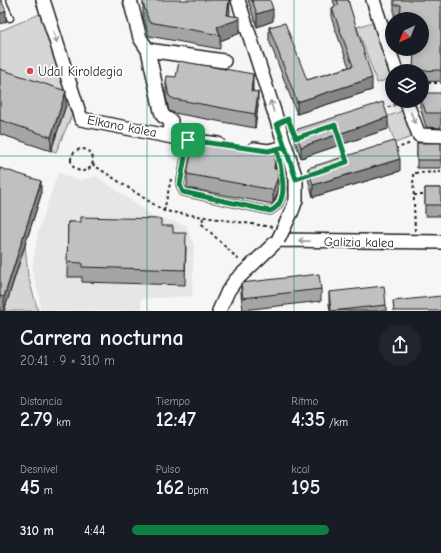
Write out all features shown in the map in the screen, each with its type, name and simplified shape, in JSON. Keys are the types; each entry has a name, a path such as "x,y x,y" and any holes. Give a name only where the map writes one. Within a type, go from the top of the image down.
{"street":[{"name":"Elkano kalea","path":"43,0 81,119 170,135 188,140 235,147 268,151 281,148"},
{"path":"130,0 140,38 148,50 161,111 170,121 170,135"},
{"path":"219,311 228,291 235,281 278,240 296,200 296,179 281,148 238,0"},
{"path":"373,0 385,37"},
{"path":"148,50 224,61"},
{"path":"409,108 420,135 441,136"},
{"name":"Galizia kalea","path":"278,240 441,242"}],"lane":[{"path":"2,0 10,18"},
{"path":"188,140 180,185 183,192 270,211 278,208 280,204 283,183 281,148"}],"path":[{"path":"429,83 441,83"},
{"path":"378,111 386,108"},
{"path":"393,150 409,145 420,135"},
{"path":"340,140 347,162"},
{"path":"79,149 89,151 93,157 92,164 87,169 77,169 71,160 73,153 79,149"},
{"path":"92,164 164,211 202,218 271,227"},
{"path":"415,232 413,173 441,172"},
{"path":"164,211 172,173"},
{"path":"414,195 434,195"},
{"path":"202,218 202,224 242,263"}],"shaded area":[{"name":"Udal Kiroldegia","path":"42,13 74,110 56,152 0,134 0,31"},
{"path":"372,22 387,64 385,64 385,80 377,83 357,27"},
{"path":"402,111 412,137 395,143 386,117"},
{"path":"58,172 70,178 81,180 96,176 153,216 186,225 194,246 192,296 141,299 142,311 40,311 39,295 32,269 38,232"},
{"path":"0,182 25,244 28,276 38,311 0,311"}],"building":[{"path":"0,0 6,11 0,14"},
{"path":"143,0 229,0 227,15 240,17 240,19 217,27 220,35 149,22"},
{"path":"252,0 270,0 273,9 257,14"},
{"path":"337,0 348,0 372,78 297,102 269,27 285,23 307,80 353,66 332,8 339,5"},
{"path":"394,0 441,0 441,70 429,70 429,64 413,64 414,56 429,56 429,12 400,12 401,5 394,5"},
{"path":"179,61 253,74 251,91 258,92 255,114 174,99 169,96 166,82 167,76 176,77"},
{"path":"0,69 66,91 51,137 0,120"},
{"path":"429,93 441,93 441,113 426,113 424,108 429,108"},
{"path":"383,102 388,117 301,147 295,130"},
{"path":"202,139 276,151 274,169 278,169 278,177 273,190 187,174 191,155 199,156"},
{"path":"394,141 400,159 313,185 308,168"},
{"path":"417,143 441,143 441,160 417,160"},
{"path":"0,168 41,181 4,297 0,296"},
{"path":"425,188 441,188 441,205 425,205"},
{"path":"81,217 161,219 161,226 173,226 173,233 186,233 185,270 82,267 82,263 67,262 68,222 81,222"},
{"path":"319,274 321,289 243,298 241,283"},
{"path":"384,286 386,305 331,311 329,292"},
{"path":"441,296 441,311 394,311 393,301"}],"place":[{"name":"Udal Kiroldegia","path":"30,71"}],"route":[{"path":"188,140 180,185 183,192 270,211 278,208 280,204 283,183 277,149 285,147 277,124 288,119 296,138 335,125 347,162 296,179 285,147 268,151 188,140"}]}
